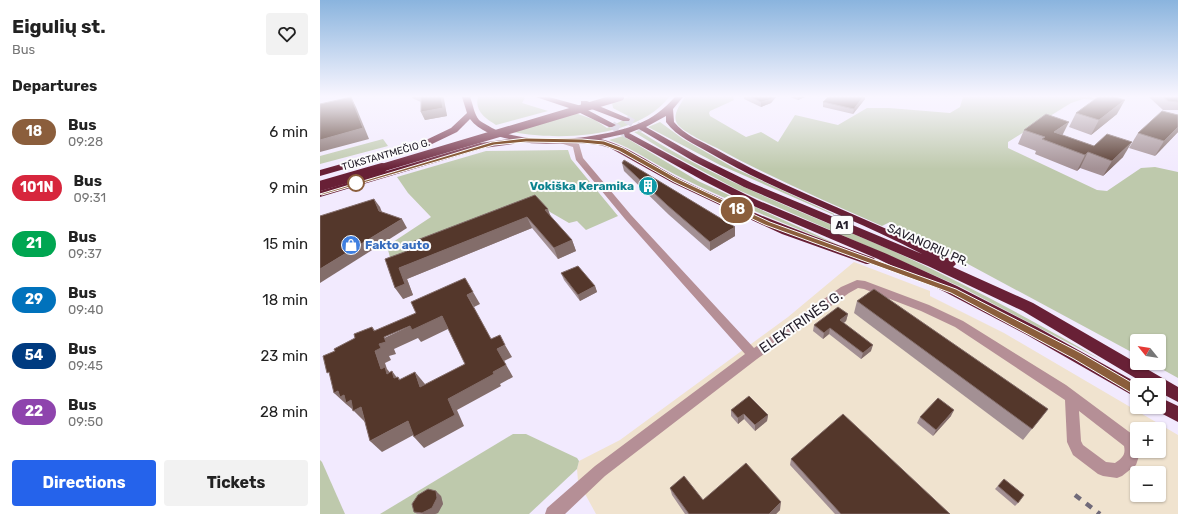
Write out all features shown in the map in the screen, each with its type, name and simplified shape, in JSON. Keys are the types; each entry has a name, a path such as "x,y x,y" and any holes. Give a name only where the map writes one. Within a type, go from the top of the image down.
{"highway":[{"path":"320,173 429,142 454,130 464,121"},
{"path":"477,121 485,128 506,136 526,140"},
{"name":"TŪKSTANTMEČIO G.","path":"320,180 522,121"},
{"name":"TŪKSTANTMEČIO G.","path":"320,186 539,121"},
{"path":"604,121 612,125"},
{"path":"580,145 635,129 653,121"},
{"path":"670,121 675,129 713,152 768,180 920,248 1028,307"},
{"name":"SAVANORIŲ PR.","path":"643,129 696,159 748,185 918,257 1028,307 1178,395"},
{"name":"A1","path":"628,135 728,190 924,275 1071,352 1130,387"},
{"path":"320,194 483,145 526,140 563,141 580,145 604,143 621,150 676,181 768,224 954,291"},
{"path":"1166,408 1178,415"}],"street":[{"path":"580,145 579,158 628,217 753,355"},
{"name":"ELEKTRINĖS G.","path":"553,514 600,471 753,355 845,290 857,284 865,285 925,308 959,324 1061,389 1072,399 1118,431 1130,442 1133,453 1130,462 1117,471 1102,469 1078,450 1074,442 1072,399"}],"shaded area":[{"path":"854,262 930,291 930,296 1004,333 1130,407 1130,414 1142,414 1156,422 1130,422 1130,458 1166,458 1166,428 1178,435 1178,514 596,514 578,481 577,469 579,461 620,440 788,317"}],"green space":[{"path":"490,121 511,121 496,125"},
{"path":"549,121 596,121 607,128 622,121 638,121 597,133 574,136 532,135 513,132"},
{"path":"676,121 719,121 746,137 761,132 778,142 791,121 821,121 838,125 845,121 1042,121 1008,142 1008,148 1097,190 1107,191 1141,168 1155,167 1178,172 1178,378 1164,370 1166,370 1166,334 1130,334 1130,351 890,222 882,226 861,217 737,159 691,134 678,125"},
{"path":"660,122 683,139 734,168 834,215 720,165 648,127"},
{"path":"639,131 669,149 731,181 891,250 972,289 1103,361 961,287 736,189 665,151 634,132"},
{"path":"623,136 698,181 845,248 702,188 628,148 609,140"},
{"path":"383,139 388,146 320,164 320,156"},
{"path":"568,150 571,159 618,216 586,230 577,221 569,223 550,212 542,204 393,269 387,246 431,217 408,193 397,177 486,151"},
{"path":"513,434 526,434 577,458 579,461 577,469 529,514 380,514"},
{"path":"320,460 322,462 345,514 320,514"}],"building":[{"path":"320,121 360,121 363,128 320,140"},
{"path":"1036,121 1066,121 1069,122 1054,132 1094,146 1107,134 1132,142 1112,161 1088,152 1085,155 1042,139 1045,137 1024,130"},
{"path":"1151,121 1178,121 1178,127 1164,141 1138,133"},
{"path":"624,160 735,227 710,242 622,163"},
{"path":"535,195 548,209 545,210 572,240 554,248 527,217 399,268 405,284 395,288 385,259 407,251 404,245"},
{"name":"Fakto auto","path":"374,199 379,211 402,219 320,269 320,216"},
{"path":"578,266 595,286 578,295 561,273"},
{"path":"465,278 473,292 467,295 491,339 500,335 505,345 497,349 506,365 493,372 494,374 448,399 455,415 414,437 408,421 370,441 361,407 353,411 351,400 346,403 344,395 340,397 338,391 334,393 323,356 335,351 334,349 355,338 354,334 372,327 374,331 416,313 411,302","holes":["442,316 465,364 420,387 415,372 399,380 398,377 394,378 392,371 387,374 385,367 381,369 375,351 381,348 379,344 386,342 384,337 410,326 412,330"]},
{"path":"874,289 1048,409 1032,429 857,301"},
{"path":"838,307 848,314 840,320 873,345 863,353 830,328 824,333 814,325"},
{"path":"749,396 768,415 755,425 744,414 738,418 731,410"},
{"path":"938,398 954,410 936,430 920,417"},
{"path":"843,414 950,514 841,514 791,459"},
{"path":"746,463 781,502 769,514 689,514 670,488 684,476 703,500"},
{"path":"1004,479 1024,495 1018,503 998,486"},
{"path":"428,489 436,491 437,498 432,508 422,513 414,512 412,504 418,495"}],"tunnel":[{"path":"629,121 643,129"},
{"path":"612,125 628,135"}],"railway":[{"path":"1075,495 1100,514"}],"bus line":[{"name":"18","path":"320,194 434,159 494,143 526,140 604,143 621,150 676,181 768,224 954,291 1009,318 1130,387"}],"place":[{"name":"Vokiška Keramika","path":"648,186"},
{"name":"Fakto auto","path":"351,245"}]}
